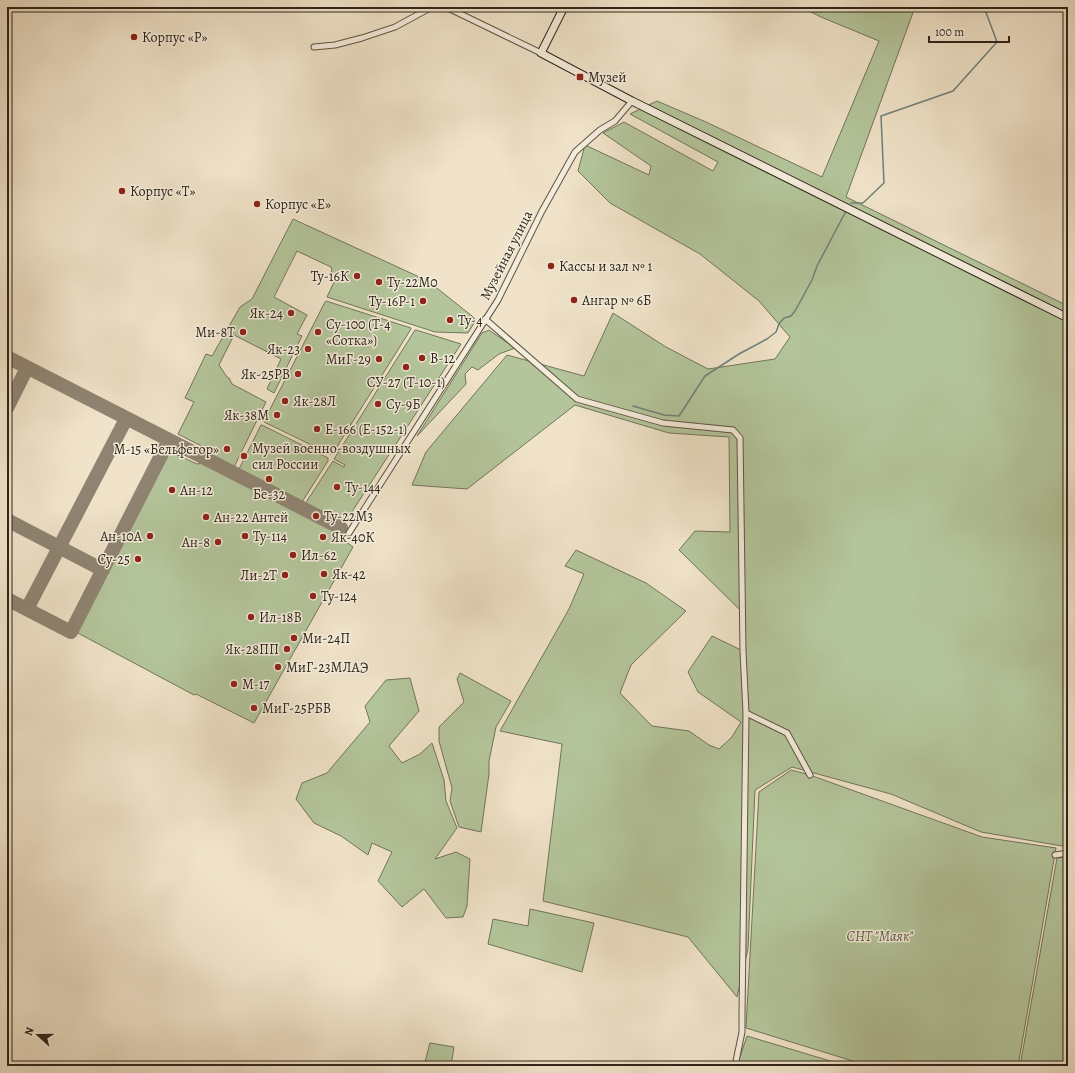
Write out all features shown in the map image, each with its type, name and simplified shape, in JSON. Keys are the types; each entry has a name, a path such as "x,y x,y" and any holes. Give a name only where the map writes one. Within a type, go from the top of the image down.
{"street":[{"path":"314,47 335,45 395,28 432,7"},
{"path":"446,7 542,53 632,101 1068,318"},
{"path":"542,53 564,7"},
{"name":"Музейная улица","path":"349,533 498,300 542,211 575,152 600,130 615,121 632,101"},
{"path":"486,319 577,399 664,423 733,430 740,438 743,652 746,713 742,1032 735,1066"},
{"path":"746,713 787,733 810,775"},
{"path":"1055,855 1068,854"}],"green space":[{"path":"801,7 915,7 846,197 1068,306 1068,847 981,832 891,794 792,767 755,790 748,949 737,997 688,937 543,901 562,744 500,731 569,609 584,574 565,566 576,550 646,583 686,611 631,665 620,693 652,726 689,731 709,745 719,749 732,737 741,722 698,692 688,672 712,636 741,650 740,610 679,550 695,531 730,532 729,437 669,433 575,405 467,489 412,485 426,452 507,355 584,376 613,313 666,347 708,369 775,359 790,337 759,301 700,254 610,203 578,171 585,145 649,175 651,166 603,133 624,122 713,171 718,162 630,114 657,101 706,122 822,177 879,41"},
{"path":"293,219 428,281 476,320 468,333 435,332 327,297 334,282 334,279 329,276 332,270 331,267 297,251 274,297 307,315 297,334 302,336 274,393 267,389 281,359 234,335 219,365 232,384 266,402 233,467 208,454 209,450 178,434 194,402 185,398 206,354 212,356 240,307 252,299"},
{"path":"326,301 411,328 333,453 330,454 264,422"},
{"path":"415,330 461,344 344,524 305,504 333,461 344,467 345,465 334,459"},
{"path":"489,330 515,348 499,354 478,370 472,367 465,374 466,384 417,436 482,333"},
{"path":"261,425 328,458 328,461 302,502 239,471"},
{"path":"169,451 197,464 203,463 339,532 337,535 353,547 254,723 196,694 194,695 76,632"},
{"path":"460,673 511,701 496,727 489,761 489,774 481,832 459,827 450,801 452,788 439,741 439,727 464,702 457,679"},
{"path":"410,678 419,711 389,746 402,763 420,754 432,743 444,780 446,801 457,828 435,859 456,852 470,859 467,906 463,917 446,918 424,889 402,907 378,881 392,852 372,843 368,855 341,836 314,823 296,799 302,783 327,773 370,722 365,706 386,680"},
{"name":"СНТ \"Маяк\"","path":"791,770 810,775 982,837 1056,848 1018,1066 869,1066 746,1028 759,792"},
{"path":"1068,857 1068,1066 1020,1066 1057,858"},
{"path":"530,909 594,923 582,972 488,944 493,919 528,926"},
{"path":"747,1036 847,1066 737,1066"},
{"path":"430,1043 454,1047 451,1066 424,1066"}],"waterway":[{"path":"851,203 863,203 884,183 881,116 953,91 997,42 984,7"},
{"path":"633,406 664,415 679,416 705,376 739,354 767,339 776,332 779,324 784,318 791,316 795,311 846,211"}],"taxiway":[{"path":"7,357 341,528"},
{"path":"7,408 27,368"},
{"path":"27,609 126,419"},
{"path":"7,599 71,632 169,440"},
{"path":"7,520 103,570"}],"place":[{"name":"Корпус «Р»","path":"134,37"},
{"name":"Музей","path":"580,77"},
{"name":"Корпус «Т»","path":"122,191"},
{"name":"Корпус «Е»","path":"257,204"},
{"name":"Кассы и зал № 1","path":"551,266"},
{"name":"Ту-16К","path":"357,276"},
{"name":"Ту-22М0","path":"379,282"},
{"name":"Ангар № 6Б","path":"574,300"},
{"name":"Ту-16Р-1","path":"423,301"},
{"name":"Як-24","path":"291,313"},
{"name":"Ту-4","path":"450,320"},
{"name":"Ми-8Т","path":"243,332"},
{"name":"Су-100 (Т-4 «Сотка»)","path":"318,332"},
{"name":"Як-23","path":"308,349"},
{"name":"В-12","path":"422,358"},
{"name":"МиГ-29","path":"379,359"},
{"name":"СУ-27 (Т-10-1)","path":"406,367"},
{"name":"Як-25РВ","path":"298,374"},
{"name":"Як-28Л","path":"285,401"},
{"name":"Су-9Б","path":"378,404"},
{"name":"Як-38М","path":"277,415"},
{"name":"Е-166 (Е-152-1)","path":"317,429"},
{"name":"М-15 «Бельфегор»","path":"227,449"},
{"name":"Музей военно-воздушных сил России","path":"244,456"},
{"name":"Бе-32","path":"269,479"},
{"name":"Ту-144","path":"337,487"},
{"name":"Ан-12","path":"172,490"},
{"name":"Ту-22М3","path":"316,516"},
{"name":"Ан-22 Антей","path":"206,517"},
{"name":"Ан-10А","path":"150,536"},
{"name":"Ту-114","path":"245,536"},
{"name":"Як-40К","path":"323,537"},
{"name":"Ан-8","path":"218,542"},
{"name":"Ил-62","path":"293,555"},
{"name":"Су-25","path":"138,559"},
{"name":"Як-42","path":"324,574"},
{"name":"Ли-2Т","path":"285,575"},
{"name":"Ту-124","path":"313,596"},
{"name":"Ил-18В","path":"251,617"},
{"name":"Ми-24П","path":"294,638"},
{"name":"Як-28ПП","path":"287,649"},
{"name":"МиГ-23МЛАЭ","path":"278,667"},
{"name":"М-17","path":"234,684"},
{"name":"МиГ-25РБВ","path":"254,708"}]}
